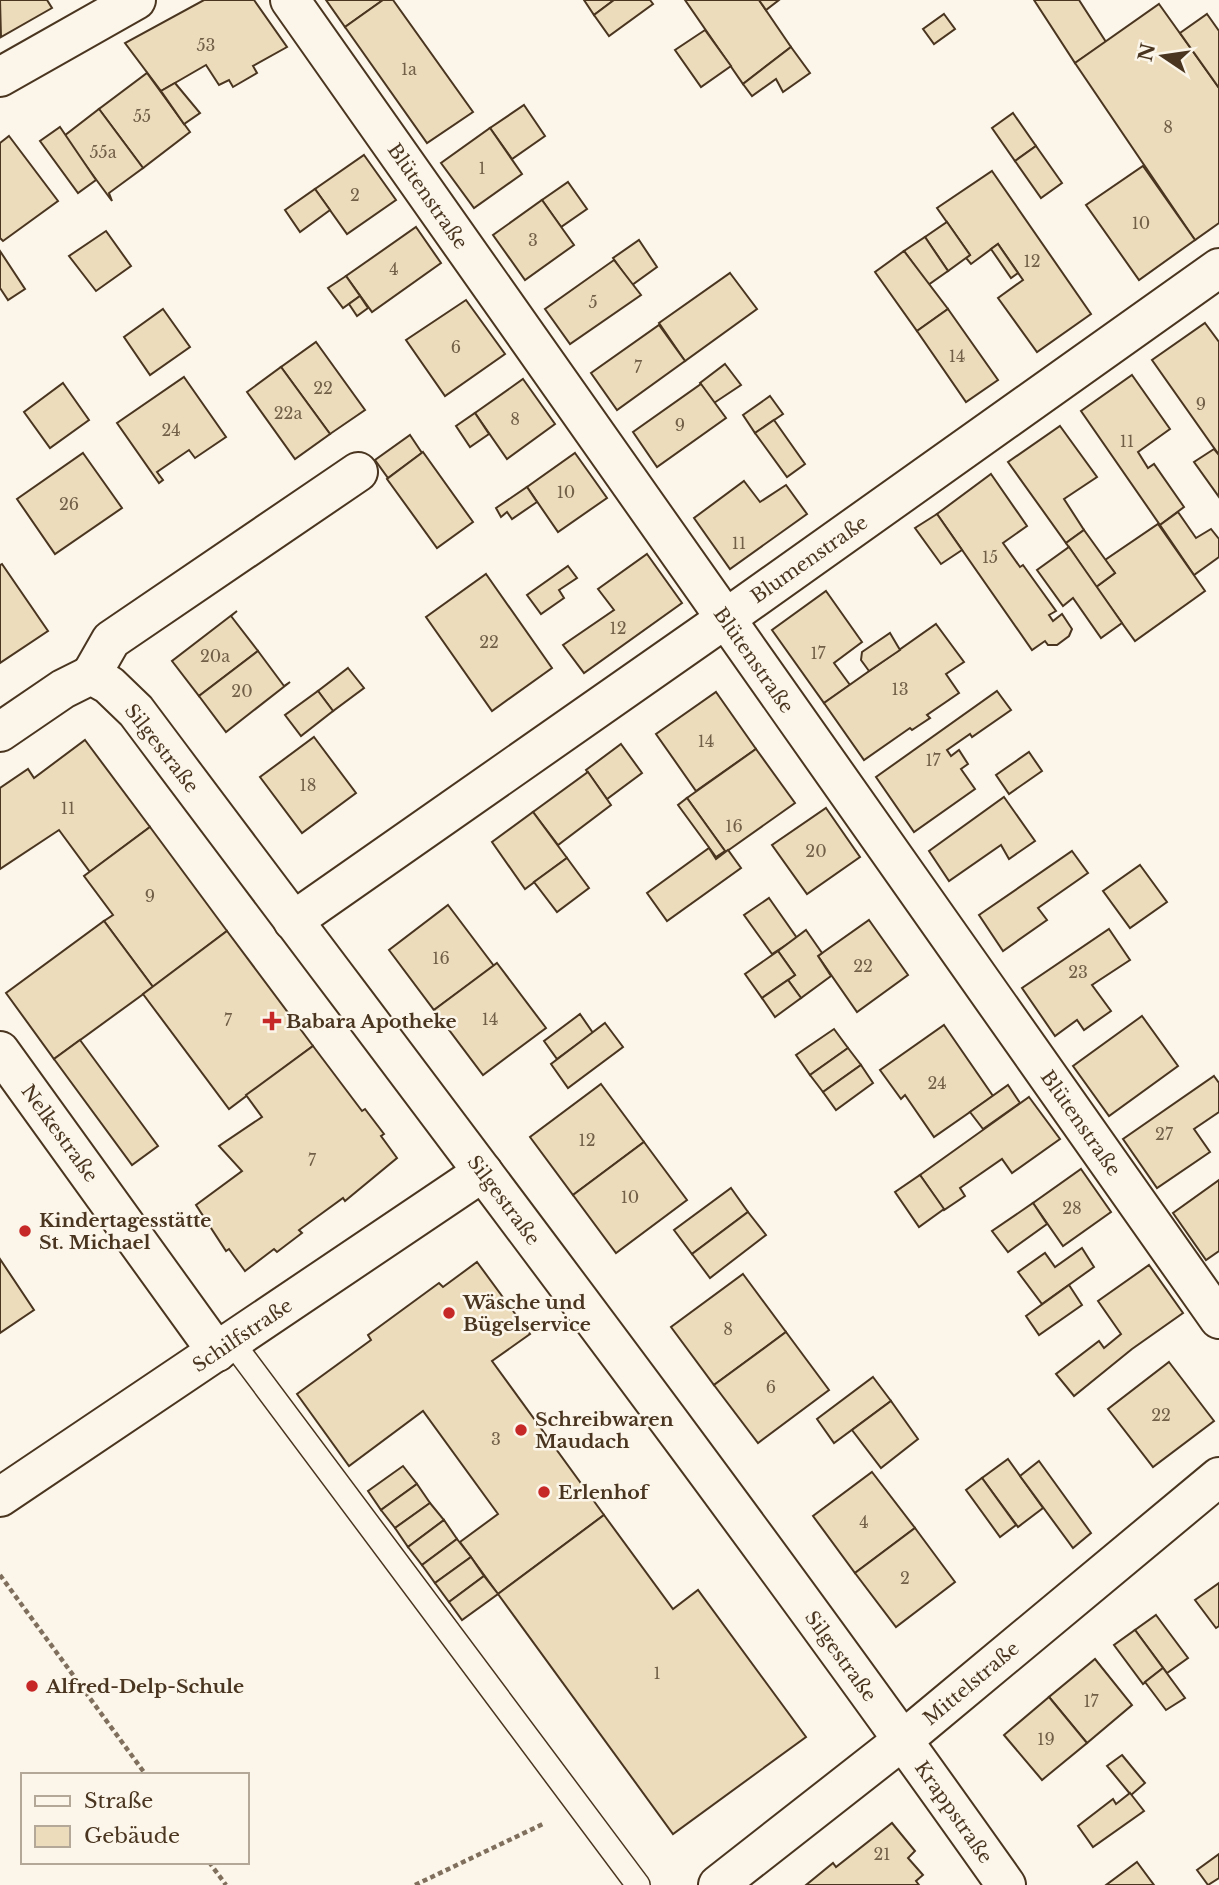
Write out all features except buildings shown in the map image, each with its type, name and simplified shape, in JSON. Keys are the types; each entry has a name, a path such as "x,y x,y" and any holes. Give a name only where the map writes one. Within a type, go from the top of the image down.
{"street":[{"path":"0,77 136,0"},
{"name":"Blütenstraße","path":"290,0 1219,1319"},
{"name":"Blumenstraße","path":"293,921 725,619 1219,268"},
{"path":"0,732 63,689 91,675 111,640 358,472"},
{"name":"Silgestraße","path":"91,675 109,685 136,711 483,1171 903,1740"},
{"name":"Nelkestraße","path":"0,1051 225,1347"},
{"name":"Schilfstraße","path":"0,1497 483,1171"},
{"name":"Mittelstraße","path":"718,1885 903,1740 1219,1477"},
{"name":"Krappstraße","path":"903,1740 1006,1885"}],"lane":[{"path":"225,1347 581,1806 638,1885"}],"path":[{"path":"0,1575 145,1773"},
{"path":"415,1885 581,1806"},
{"path":"210,1864 226,1885"}],"place":[{"name":"Babara Apotheke","path":"272,1021"},
{"name":"Kindertagesstätte St. Michael","path":"25,1231"},
{"name":"Wäsche und Bügelservice","path":"449,1313"},
{"name":"Schreibwaren Maudach","path":"521,1430"},
{"name":"Erlenhof","path":"544,1492"},
{"name":"Alfred-Delp-Schule","path":"32,1686"}]}
